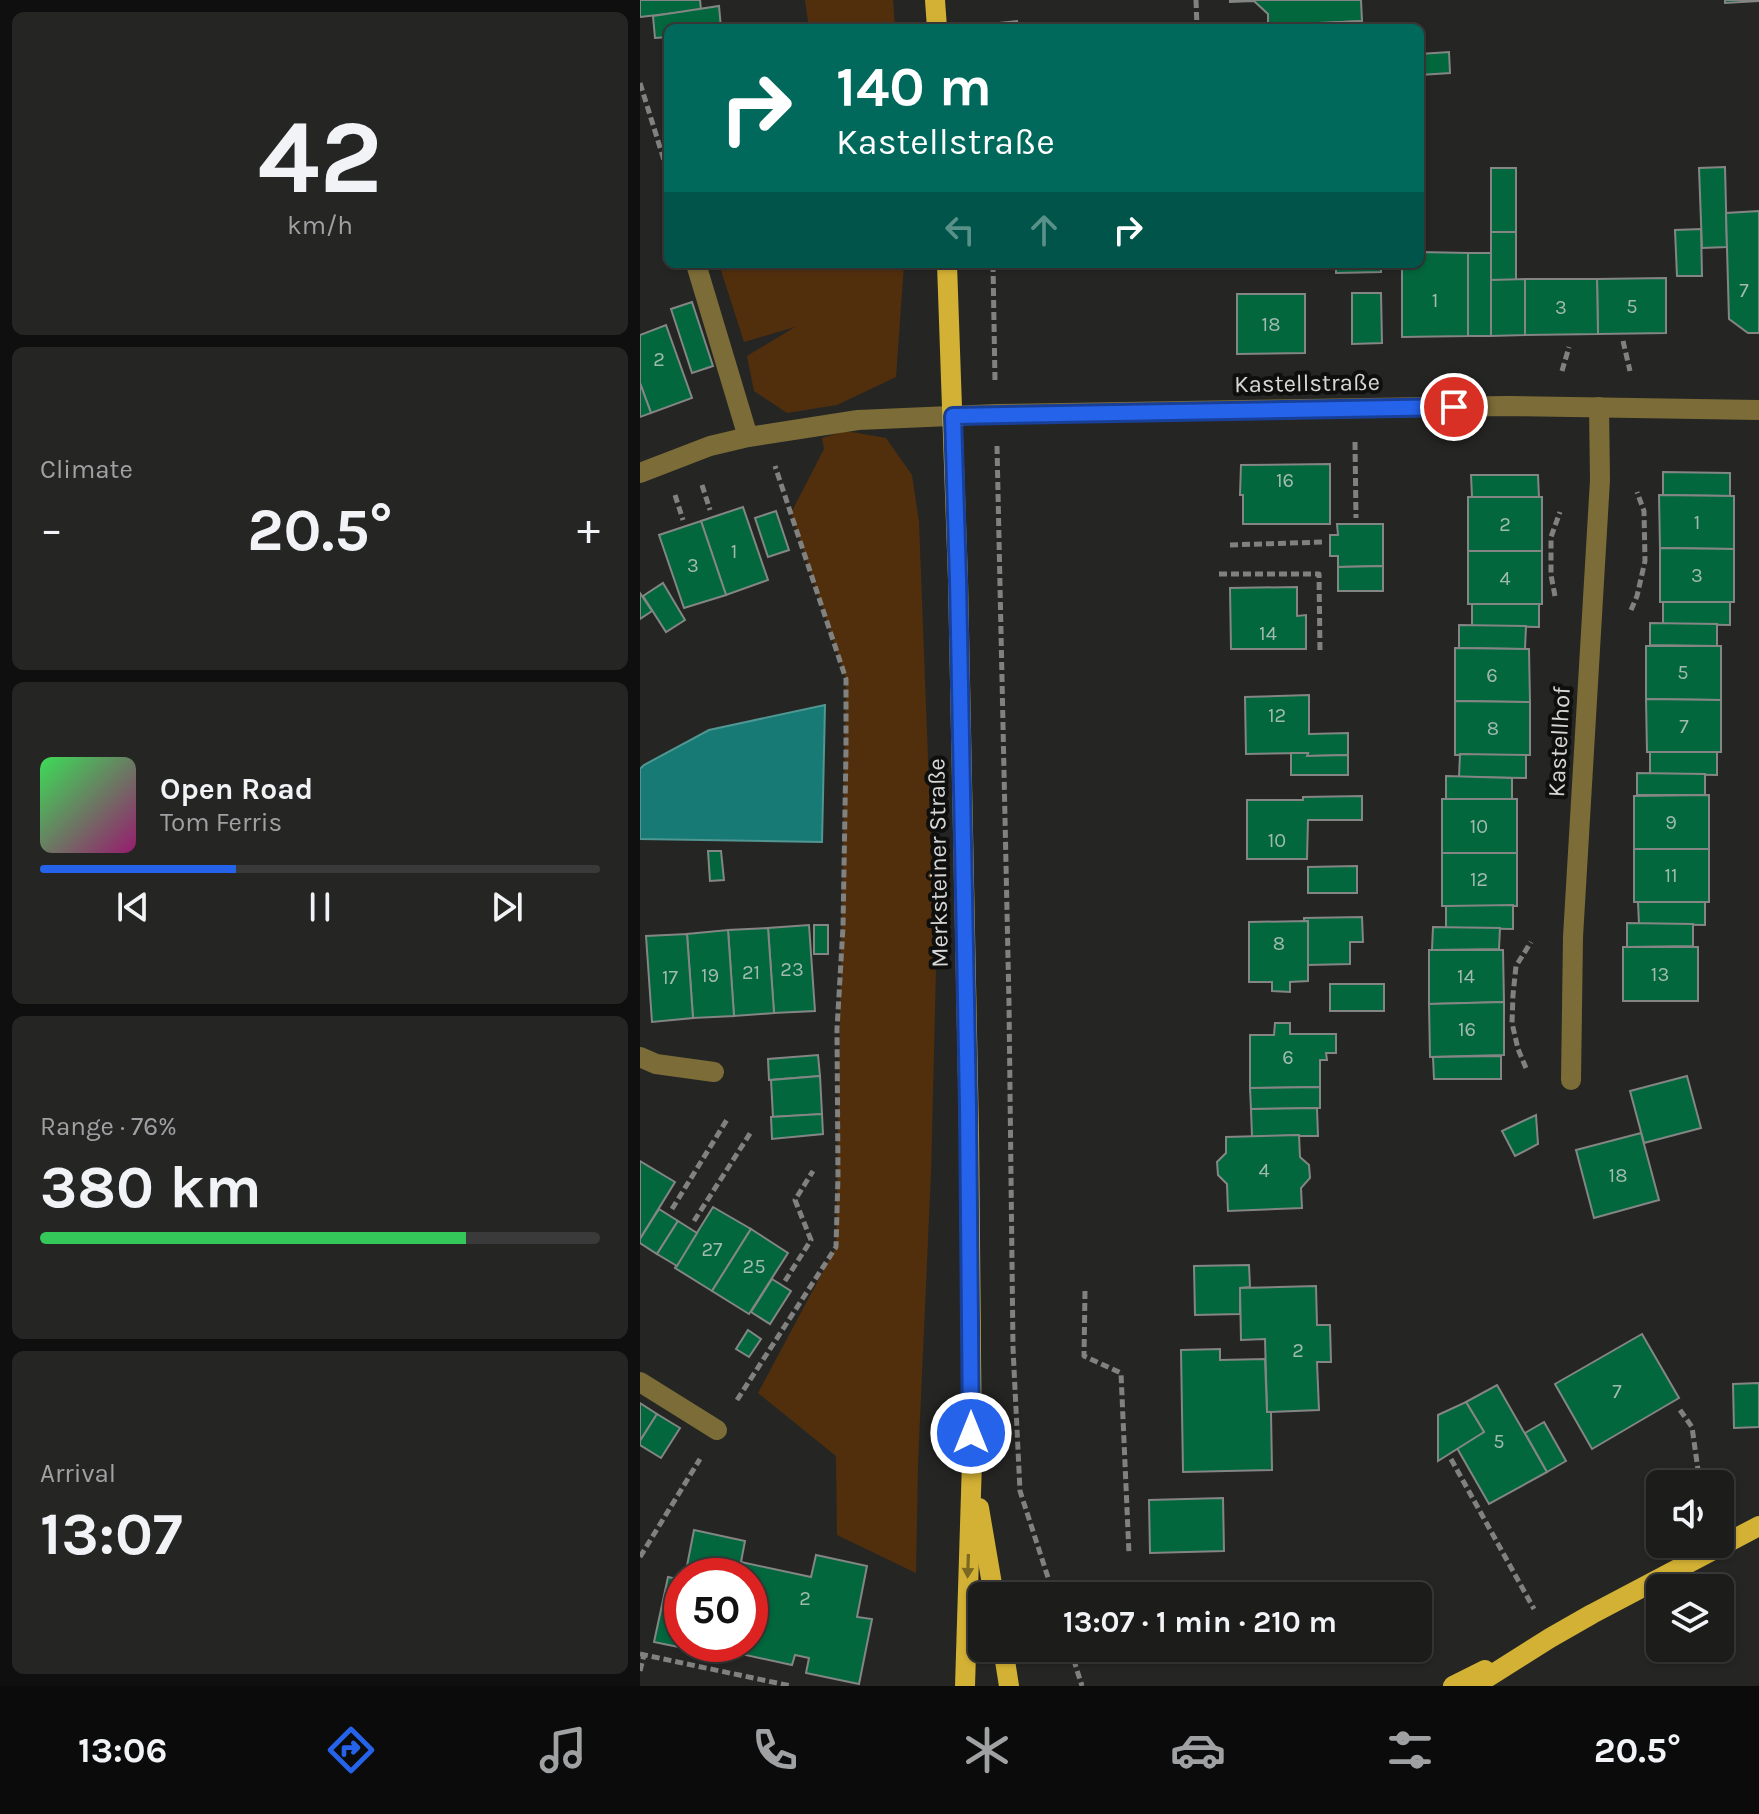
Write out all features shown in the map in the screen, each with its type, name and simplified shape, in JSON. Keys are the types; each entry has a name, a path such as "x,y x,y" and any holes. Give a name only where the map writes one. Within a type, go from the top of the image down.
{"main road":[{"path":"935,0 937,24"},
{"name":"Merksteiner Straße","path":"947,268 958,595 968,1105 972,1461 965,1686"},
{"name":"Merksteiner Straße","path":"972,1461 992,1582"},
{"path":"1453,1686 1550,1638 1759,1526"},
{"path":"1474,1686 1550,1638"},
{"path":"1005,1662 1009,1686"}],"street":[{"path":"697,268 756,436"},
{"name":"Kastellstraße","path":"640,473 710,446 858,420 996,414 1509,406 1759,410"},
{"name":"Kastellhof","path":"1571,1080 1573,937 1600,480 1599,407"},
{"path":"640,1057 656,1064 714,1072"},
{"path":"640,1382 717,1430"}],"path":[{"path":"1196,0 1197,24"},
{"path":"640,83 664,160"},
{"path":"993,268 1013,1348 1020,1491 1049,1582"},
{"path":"1355,409 1356,518"},
{"path":"640,1557 717,1430 836,1247 837,1029 843,927 846,679 801,539 756,436"},
{"path":"1630,611 1645,561 1644,511 1636,487"},
{"path":"1556,605 1551,575 1551,537 1564,500"},
{"path":"1230,545 1324,542"},
{"path":"1219,574 1319,574 1320,651"},
{"path":"1526,1068 1512,1023 1513,995 1516,966 1531,942"},
{"path":"672,1209 728,1118"},
{"path":"694,1221 751,1132"},
{"path":"785,1281 811,1240 795,1200 813,1171"},
{"path":"1085,1291 1084,1356 1121,1373 1129,1554"},
{"path":"1680,1410 1692,1427 1698,1470"},
{"path":"1451,1459 1550,1638"},
{"path":"640,1671 642,1654 791,1686"},
{"path":"1074,1662 1082,1686"}],"shaded area":[{"path":"805,0 893,0 895,24 808,24"},
{"path":"720,268 904,268 896,377 837,405 787,413 754,391 747,356 795,327 744,342"},
{"path":"846,431 886,438 912,475 919,522 936,970 916,1573 837,1535 836,1456 758,1393 836,1247 846,679 791,513 824,449 822,438"}],"water":[{"path":"825,705 822,842 640,839 640,769 644,765 709,730"}],"building":[{"path":"640,0 700,0 701,10 640,17"},
{"path":"1230,0 1361,0 1362,21 1268,24 1268,14 1254,1"},
{"path":"1725,0 1759,0 1759,1 1725,3"},
{"path":"719,6 721,24 664,24 664,37 655,38 653,16"},
{"path":"1017,21 1017,24 990,24"},
{"path":"1362,21 1362,24 1318,24"},
{"path":"1449,52 1450,73 1424,75 1424,54"},
{"path":"1725,167 1727,247 1702,248 1699,168"},
{"path":"1491,168 1516,168 1516,232 1491,232"},
{"path":"1759,211 1759,333 1748,333 1729,319 1726,213"},
{"path":"1701,229 1702,276 1677,276 1675,230"},
{"path":"1491,232 1516,232 1516,280 1491,280"},
{"path":"1424,252 1468,253 1468,336 1402,337 1402,268 1424,268"},
{"path":"1468,253 1491,253 1491,336 1468,336"},
{"path":"1336,268 1381,268 1381,272 1336,273"},
{"path":"1666,278 1666,333 1598,334 1597,279"},
{"path":"1525,279 1597,279 1598,334 1525,335"},
{"path":"1525,279 1525,335 1491,336 1491,280"},
{"path":"1352,293 1381,293 1382,343 1352,344"},
{"path":"1237,294 1305,294 1305,353 1237,354"},
{"path":"692,302 713,366 692,373 671,309"},
{"path":"666,325 692,398 651,413 640,383 640,335"},
{"path":"640,383 651,413 640,417"},
{"path":"1330,464 1330,524 1243,524 1241,465"},
{"path":"1663,472 1730,473 1730,496 1663,495"},
{"path":"1471,475 1538,475 1539,498 1472,497"},
{"path":"1659,495 1734,496 1734,549 1660,548"},
{"path":"1468,497 1542,497 1542,551 1468,551"},
{"path":"743,507 768,580 726,595 701,521"},
{"path":"776,511 789,550 768,557 755,518"},
{"path":"701,521 726,595 684,608 659,535"},
{"path":"1337,524 1383,524 1383,566 1338,567 1338,556 1330,556 1330,535 1338,535"},
{"path":"1660,548 1734,549 1734,602 1660,602"},
{"path":"1468,551 1542,551 1542,604 1468,604"},
{"path":"1383,566 1383,591 1338,591 1338,567"},
{"path":"663,583 685,620 666,632 643,596"},
{"path":"1297,587 1297,616 1306,615 1306,649 1231,649 1230,588"},
{"path":"640,593 652,611 640,619"},
{"path":"1663,602 1730,602 1730,625 1663,624"},
{"path":"1472,604 1539,604 1539,627 1472,626"},
{"path":"1650,623 1717,624 1717,646 1650,645"},
{"path":"1459,625 1526,626 1525,649 1459,648"},
{"path":"1646,646 1721,646 1721,700 1646,699"},
{"path":"1455,648 1529,649 1530,702 1455,701"},
{"path":"1309,695 1309,734 1348,733 1348,755 1246,754 1245,697"},
{"path":"1646,699 1721,700 1721,752 1647,752"},
{"path":"1455,701 1530,702 1530,755 1455,755"},
{"path":"1650,752 1717,752 1717,775 1650,774"},
{"path":"1291,753 1308,753 1307,756 1348,755 1348,775 1291,775"},
{"path":"1460,754 1526,755 1526,778 1459,777"},
{"path":"1637,773 1705,774 1705,795 1637,795"},
{"path":"1446,776 1512,778 1512,799 1446,799"},
{"path":"1709,795 1709,849 1634,849 1634,796"},
{"path":"1362,796 1362,820 1308,820 1307,859 1247,859 1247,800"},
{"path":"1442,799 1517,799 1517,853 1442,853"},
{"path":"1634,849 1709,849 1709,902 1634,902"},
{"path":"708,851 721,851 724,880 710,881"},
{"path":"1442,853 1517,853 1517,906 1442,906"},
{"path":"1357,866 1357,893 1308,893 1308,867"},
{"path":"1638,902 1705,902 1705,925 1639,924"},
{"path":"1513,905 1513,929 1446,928 1446,906"},
{"path":"1362,917 1363,942 1350,942 1350,964 1308,965 1308,921 1304,922 1304,918"},
{"path":"1308,921 1308,981 1290,982 1290,992 1272,991 1272,982 1249,982 1249,922"},
{"path":"1627,923 1693,924 1693,946 1627,947"},
{"path":"809,925 815,1011 774,1013 768,928"},
{"path":"814,925 828,925 828,954 814,954"},
{"path":"1433,927 1500,928 1499,949 1432,950"},
{"path":"768,928 774,1013 734,1016 728,930"},
{"path":"728,930 734,1016 693,1018 687,934"},
{"path":"687,934 693,1018 652,1022 646,936"},
{"path":"1623,947 1698,947 1698,1001 1623,1001"},
{"path":"1429,950 1503,950 1504,1002 1429,1004"},
{"path":"1330,984 1384,984 1384,1011 1330,1011"},
{"path":"1504,1002 1504,1055 1430,1057 1429,1004"},
{"path":"1275,1023 1290,1023 1290,1034 1336,1034 1336,1053 1326,1053 1327,1060 1320,1060 1320,1087 1250,1088 1250,1035 1274,1035"},
{"path":"818,1055 820,1076 769,1080 768,1059"},
{"path":"1501,1056 1501,1079 1434,1079 1433,1057"},
{"path":"820,1076 822,1114 773,1117 771,1080"},
{"path":"1687,1076 1701,1128 1644,1143 1630,1091"},
{"path":"1320,1087 1320,1108 1251,1109 1250,1088"},
{"path":"1317,1108 1318,1136 1252,1137 1251,1109"},
{"path":"822,1114 823,1134 772,1139 771,1117"},
{"path":"1536,1115 1538,1144 1515,1156 1502,1131"},
{"path":"1641,1133 1659,1200 1594,1218 1576,1150"},
{"path":"1299,1135 1300,1157 1309,1165 1310,1178 1301,1188 1302,1208 1228,1211 1227,1184 1218,1175 1217,1162 1226,1153 1226,1137"},
{"path":"640,1161 675,1182 640,1239"},
{"path":"713,1207 751,1229 712,1291 675,1268"},
{"path":"659,1209 678,1221 657,1254 640,1243 640,1239"},
{"path":"678,1221 697,1233 677,1266 657,1254"},
{"path":"751,1229 788,1253 749,1314 712,1291"},
{"path":"1249,1265 1250,1287 1240,1288 1240,1314 1195,1315 1194,1266"},
{"path":"772,1279 791,1291 770,1324 751,1312"},
{"path":"1316,1286 1317,1325 1330,1325 1331,1362 1317,1362 1319,1410 1267,1412 1265,1339 1241,1340 1240,1288"},
{"path":"748,1330 761,1339 749,1357 736,1349"},
{"path":"1642,1334 1679,1398 1592,1449 1555,1384"},
{"path":"1220,1349 1220,1360 1265,1359 1267,1412 1271,1412 1272,1470 1183,1472 1181,1350"},
{"path":"1759,1383 1759,1427 1734,1428 1733,1384"},
{"path":"1497,1385 1547,1472 1489,1504 1457,1448 1484,1432 1466,1402"},
{"path":"1466,1402 1484,1432 1438,1461 1438,1415"},
{"path":"640,1403 657,1414 640,1441"},
{"path":"657,1414 680,1428 661,1458 640,1445"},
{"path":"1544,1422 1566,1461 1547,1472 1525,1433"},
{"path":"1223,1498 1224,1551 1150,1553 1149,1500"},
{"path":"694,1530 745,1541 742,1558 689,1558"},
{"path":"816,1555 867,1566 857,1617 872,1619 859,1684 806,1673 809,1658 795,1655 792,1665 768,1660 768,1568 811,1577"},
{"path":"664,1596 664,1644 654,1642"}],"route":[{"path":"971,1433 968,1105 953,416 1454,407"}]}
